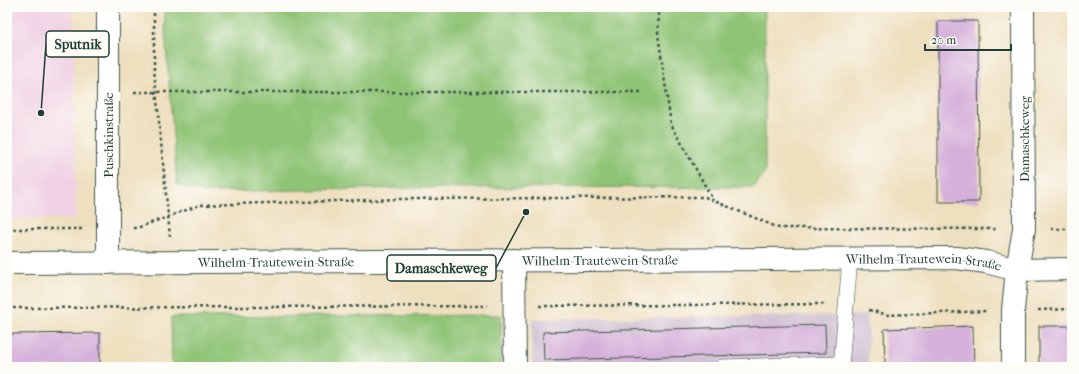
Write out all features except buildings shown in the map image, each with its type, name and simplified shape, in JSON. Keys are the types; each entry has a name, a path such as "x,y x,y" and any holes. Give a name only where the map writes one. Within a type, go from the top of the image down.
{"street":[{"name":"Puschkinstraße","path":"108,7 108,262"},
{"name":"Damaschkeweg","path":"1013,367 1013,310 1017,270 1024,229 1023,7"},
{"name":"Wilhelm-Trautewein-Straße","path":"7,263 957,258 986,262 1017,270 1072,270"},
{"path":"514,260 515,367"}],"lane":[{"path":"722,367 841,365 850,258"}],"path":[{"path":"154,7 154,69 172,262"},
{"path":"659,7 658,34 671,124 713,200"},
{"path":"108,92 641,92"},
{"path":"7,229 108,230 137,228 200,204 410,198 705,197 780,228 1072,229"},
{"path":"7,308 846,304 888,315 1072,309"}],"shaded area":[{"path":"7,7 73,7 76,219 7,218"},
{"path":"868,315 868,367 532,367 532,319"}],"green space":[{"path":"165,7 765,7 765,173 754,187 409,188 203,192 177,185 165,32"},
{"path":"501,315 501,367 172,367 171,317"}],"place":[{"name":"Sputnik","path":"41,113"},
{"name":"Damaschkeweg","path":"526,212"}]}
